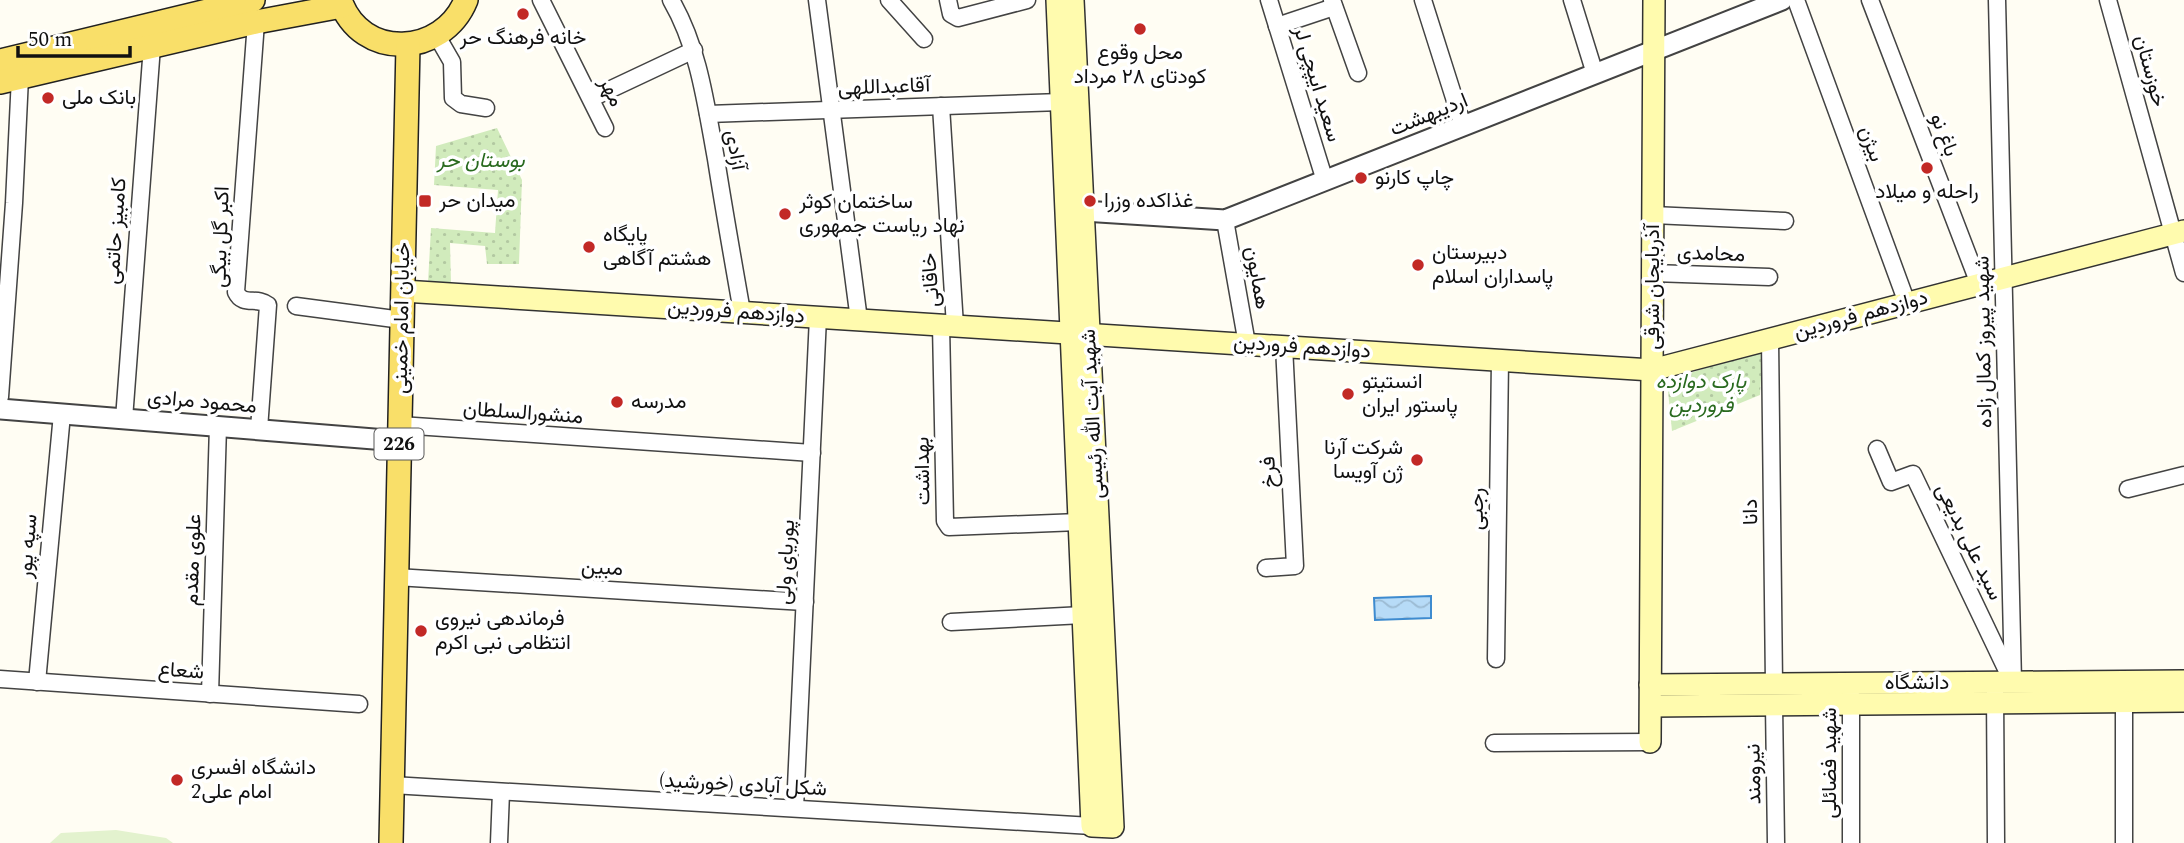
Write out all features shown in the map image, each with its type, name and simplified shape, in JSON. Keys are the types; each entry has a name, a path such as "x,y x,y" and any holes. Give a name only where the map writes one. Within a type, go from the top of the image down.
{"main road":[{"path":"9,69 255,11 341,3 353,23 368,35 387,43 408,45 437,36 452,24 466,0"},
{"name":"شهید آیت الله رئیسی","path":"1057,0 1062,102 1075,210"},
{"name":"شهید آیت الله رئیسی","path":"1073,0 1075,210 1103,826"},
{"name":"آذربایجان شرقی","path":"1650,742 1654,0"},
{"path":"9,69 152,46 255,11"},
{"name":"خیابان امام خمینی","path":"391,843 408,45"},
{"name":"دوازدهم فروردین","path":"403,291 1652,370 2178,232"},
{"name":"شهید آیت الله رئیسی","path":"1080,333 1079,522 1083,615 1103,826"},
{"name":"دانشگاه","path":"2122,692 2184,681"},
{"name":"دانشگاه","path":"1650,695 2122,692 2184,701"}],"street":[{"name":"مهر","path":"541,0 605,128"},
{"name":"آزادی","path":"671,0 682,18 694,50 708,114 742,312"},
{"path":"817,0 859,320"},
{"path":"889,0 924,39"},
{"path":"948,0 951,14 958,18 1027,0"},
{"name":"سعید ایپچی لر","path":"1269,0 1325,181"},
{"path":"1423,0 1463,126"},
{"path":"1572,0 1595,74"},
{"name":"اردیبهشت","path":"1075,210 1225,220 1782,0"},
{"name":"بیژن","path":"1796,0 1907,303"},
{"name":"باغ نو","path":"1870,0 1979,284"},
{"name":"شهید پیروز کمال زاده","path":"1996,843 2004,693 2004,278 1997,0"},
{"name":"خوزستان","path":"2108,0 2178,232 2184,273"},
{"path":"1277,26 1333,4 1358,73"},
{"name":"اکبر گل بیگی","path":"255,11 236,292 244,301 263,301 268,305 259,429"},
{"path":"437,36 452,62 453,98 460,104 486,108"},
{"name":"کامبیز حاتمی","path":"124,419 152,46"},
{"path":"592,98 694,50"},
{"path":"0,397 14,203 9,69"},
{"name":"آقاعبداللهی","path":"708,114 1062,102"},
{"name":"خاقانی","path":"941,106 948,325"},
{"path":"1653,215 1785,221"},
{"name":"همایون","path":"1225,220 1247,344"},
{"name":"محامدی","path":"1653,274 1769,277"},
{"path":"296,306 402,320"},
{"name":"پوریای ولی","path":"795,808 818,317"},
{"name":"بهداشت","path":"948,325 945,522 949,527 1079,522"},
{"name":"دانا","path":"1770,339 1774,694"},
{"name":"فرخ","path":"1266,568 1295,566 1284,346"},
{"name":"رجبی","path":"1496,659 1500,360"},
{"name":"محمود مرادی","path":"0,409 259,429 400,433"},
{"name":"سپه پور","path":"37,682 62,414"},
{"name":"علوی مقدم","path":"210,694 218,426"},
{"name":"منشورالسلطان","path":"400,433 812,453"},
{"name":"سید علی بدیعی","path":"1877,449 1891,482 1913,474 2004,693"},
{"path":"2128,489 2184,475"},
{"name":"مبین","path":"397,577 805,602"},
{"path":"951,622 1083,615"},
{"name":"شعاع","path":"0,679 359,704"},
{"path":"2122,692 2124,843"},
{"name":"نیرومند","path":"1774,694 1776,843"},
{"name":"شهید فضائلی","path":"1850,694 1852,843"},
{"path":"1493,743 1650,742"},
{"name":"شکل آبادی (خورشید)","path":"392,785 1103,826"},
{"path":"499,843 501,792"}],"green space":[{"name":"بوستان حر","path":"497,128 522,180 519,264 487,264 485,246 450,243 451,284 428,283 431,228 495,233 498,190 434,185 436,146"},
{"name":"پارک دوازده فروردین","path":"1763,348 1760,395 1672,431 1667,381"},
{"path":"116,830 166,838 173,843 50,843 61,833"}],"water":[{"path":"1431,596 1431,618 1375,620 1374,598"}],"place":[{"name":"خانه فرهنگ حر","path":"523,14"},
{"name":"محل وقوع کودتای ۲۸ مرداد","path":"1140,29"},
{"name":"بانک ملی","path":"48,98"},
{"name":"راحله و میلاد","path":"1927,168"},
{"name":"چاپ کارنو","path":"1361,178"},
{"name":"میدان حر","path":"425,201"},
{"name":"غذاکده وزرا","path":"1090,201"},
{"name":"ساختمان کوثر نهاد ریاست جمهوری","path":"785,214"},
{"name":"پایگاه هشتم آگاهی","path":"589,247"},
{"name":"دبیرستان پاسداران اسلام","path":"1418,265"},
{"name":"انستیتو پاستور ایران","path":"1348,394"},
{"name":"مدرسه","path":"617,402"},
{"name":"شرکت آرنا ژن آویسا","path":"1417,460"},
{"name":"فرماندهی نیروی انتظامی نبی اکرم","path":"421,631"},
{"name":"دانشگاه افسری امام علی2","path":"177,780"}]}
